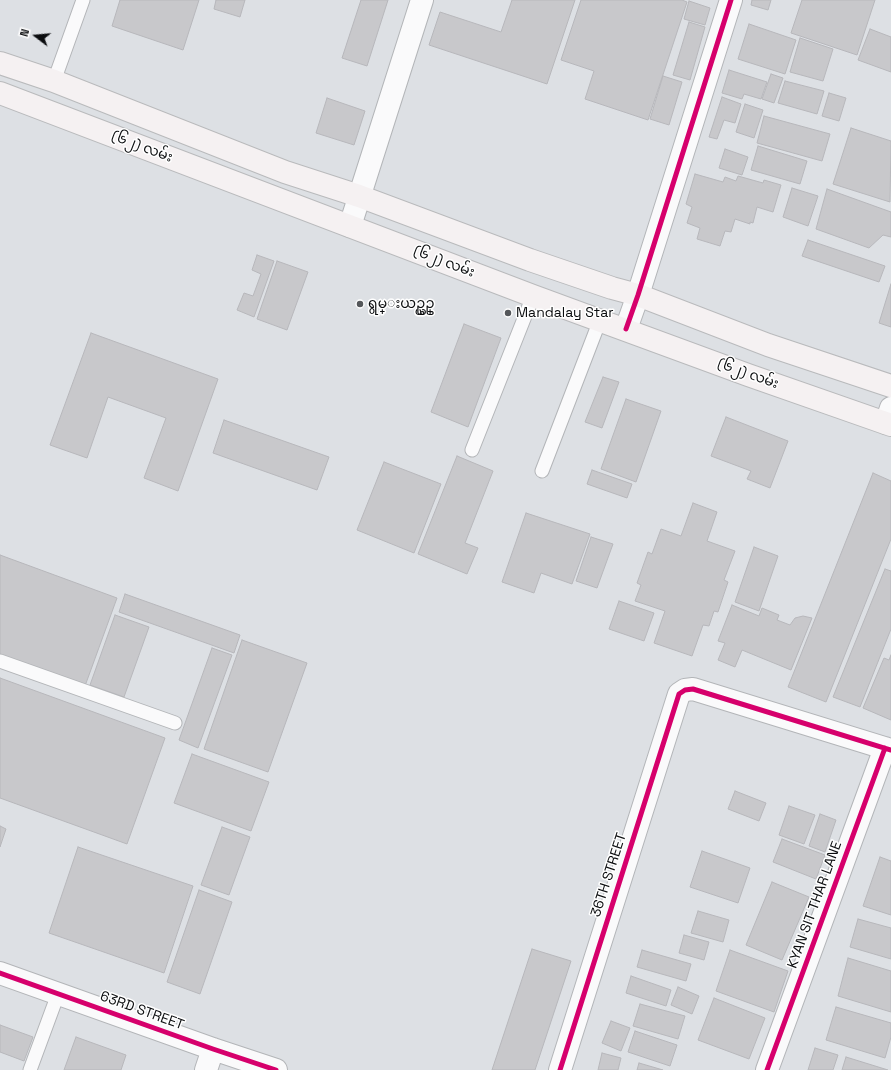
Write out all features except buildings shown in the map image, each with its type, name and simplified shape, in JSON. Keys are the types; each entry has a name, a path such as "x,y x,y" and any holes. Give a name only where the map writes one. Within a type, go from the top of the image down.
{"main road":[{"name":"(၆၂) လမ်း","path":"0,63 54,81 285,172 359,196 530,260 612,288 638,295 768,344 891,386"},
{"name":"(၆၂) လမ်း","path":"0,93 533,296 742,372 889,419"}],"street":[{"path":"350,226 422,0"},
{"path":"626,329 731,0"},
{"name":"36TH STREET","path":"560,1070 679,694 685,690 693,689 888,749"},
{"name":"KYAN SIT THAR LANE","path":"767,1070 888,749"},
{"name":"63RD STREET","path":"0,974 276,1070"},
{"path":"206,1070 213,1049"}],"lane":[{"path":"54,81 83,0"},
{"path":"472,450 533,296"},
{"path":"542,471 600,320"},
{"path":"0,661 174,723"},
{"path":"30,1070 58,994"}],"cycle path":[{"path":"626,329 731,0"},
{"path":"560,1070 679,694 685,690 693,689 891,750"},
{"path":"767,1070 885,748"},
{"path":"0,973 276,1070"}],"place":[{"name":"ရွမ္းယဥ္ယဥ္","path":"360,304"},
{"name":"Mandalay Star","path":"508,313"}]}
